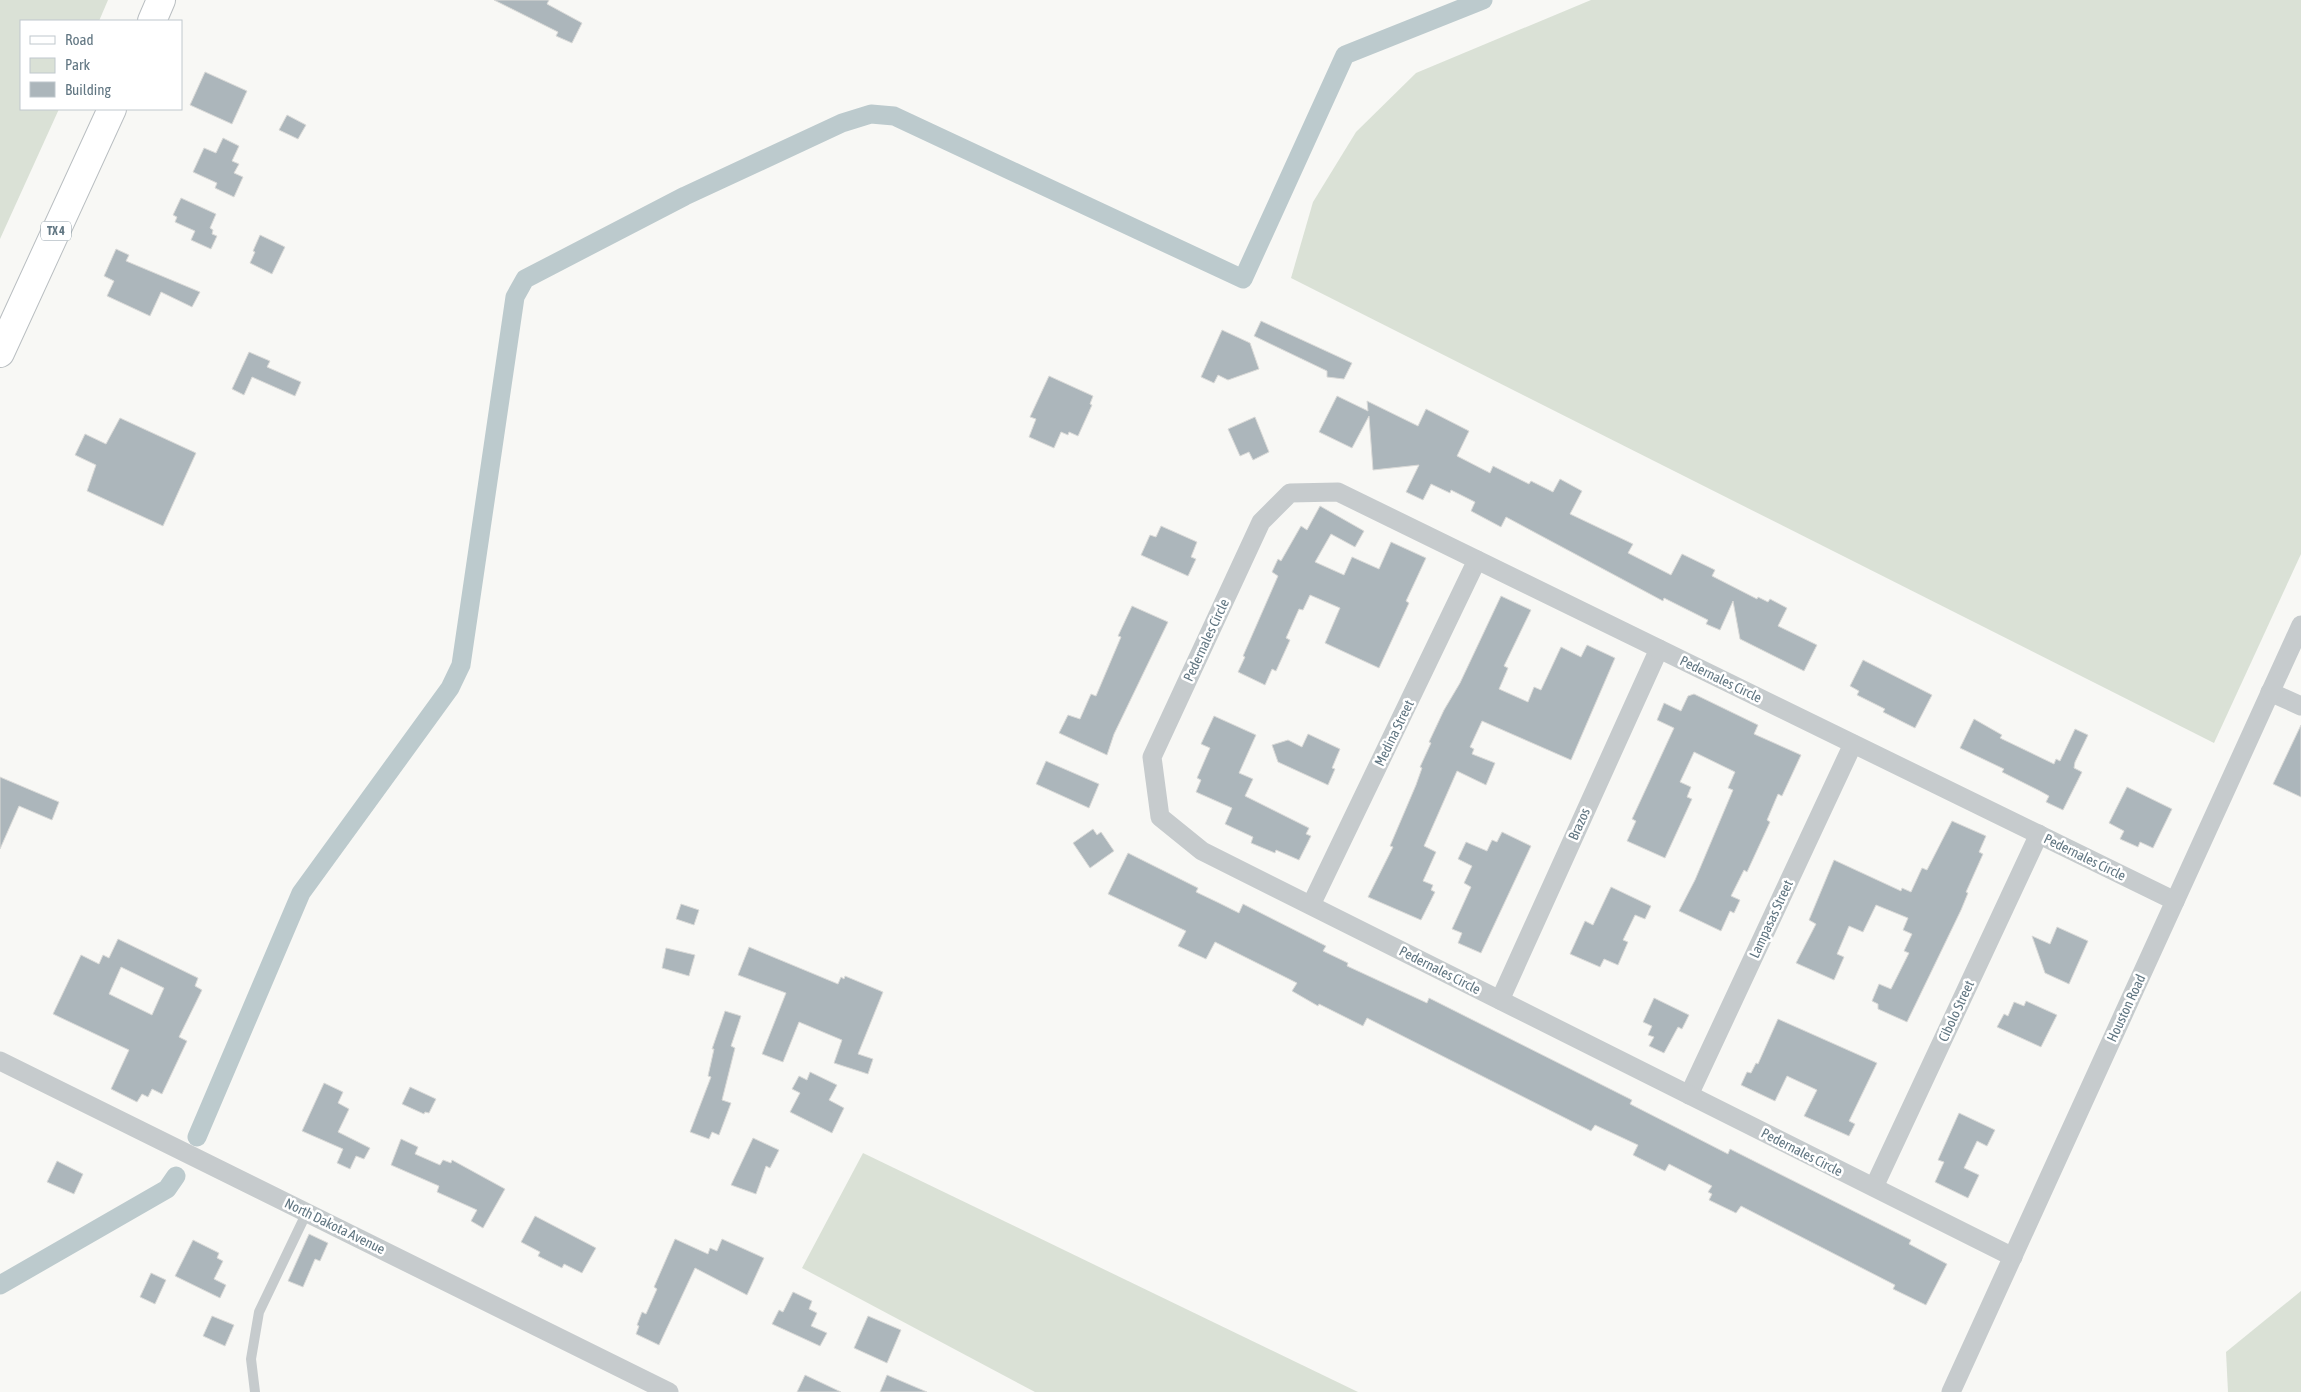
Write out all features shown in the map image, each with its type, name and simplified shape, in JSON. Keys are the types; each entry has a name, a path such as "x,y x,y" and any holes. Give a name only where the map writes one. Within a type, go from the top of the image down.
{"main road":[{"path":"152,20 161,0"},
{"name":"TX 4","path":"0,353 112,110"}],"street":[{"name":"Pedernales Circle","path":"2013,1257 1202,851 1160,817 1152,757 1262,522 1290,493 1338,492 2175,901"},
{"name":"Medina Street","path":"1311,905 1477,560"},
{"name":"Houston Road","path":"1951,1392 2301,625"},
{"name":"Brazos","path":"1500,1000 1659,649"},
{"path":"2270,692 2301,706"},
{"name":"Lampasas Street","path":"1689,1095 1853,744"},
{"name":"Cibolo Street","path":"1874,1188 2039,834"},
{"name":"North Dakota Avenue","path":"0,1061 669,1392"}],"lane":[{"path":"255,1392 251,1359 259,1312 307,1212"}],"green space":[{"path":"0,0 108,0 99,20 20,20 20,110 59,110 0,239"},
{"path":"1591,0 2301,0 2301,554 2214,743 1291,278 1313,202 1356,132 1416,73"},
{"path":"863,1153 1358,1392 1035,1392 802,1268"},
{"path":"2301,1291 2301,1392 2228,1392 2226,1352"}],"building":[{"path":"494,0 549,0 547,4 582,23 572,43 556,36 558,32"},
{"path":"205,72 247,91 232,124 190,105"},
{"path":"287,115 306,125 298,139 279,130"},
{"path":"223,138 239,146 232,161 239,164 234,173 243,177 234,197 215,188 217,183 193,172 204,148 216,153"},
{"path":"181,198 216,214 210,228 213,230 212,234 217,236 211,249 191,240 195,231 175,222 177,217 173,215"},
{"path":"260,235 285,247 272,274 250,263"},
{"path":"116,249 129,255 126,261 200,292 192,307 161,292 150,316 107,296 114,281 104,276"},
{"path":"1261,321 1352,363 1344,379 1327,377 1327,371 1254,336"},
{"path":"1222,330 1250,343 1259,369 1228,380 1218,375 1214,383 1201,377"},
{"path":"249,352 270,361 267,367 301,382 295,396 252,377 244,395 232,389"},
{"path":"1049,376 1093,396 1090,404 1092,405 1078,436 1069,432 1068,435 1061,432 1054,448 1029,437 1036,419 1030,417"},
{"path":"1337,396 1368,411 1367,401 1418,426 1426,409 1469,431 1457,456 1490,473 1493,466 1529,484 1531,481 1553,492 1560,479 1582,491 1570,514 1633,544 1628,553 1671,575 1682,554 1715,570 1712,576 1757,599 1758,597 1768,602 1770,599 1787,608 1778,626 1817,645 1804,671 1740,639 1733,601 1720,630 1706,624 1708,620 1664,598 1663,601 1506,517 1501,527 1471,511 1475,502 1451,490 1450,493 1431,484 1423,500 1406,492 1419,465 1373,470 1369,416 1352,448 1319,432"},
{"path":"1255,417 1269,452 1253,460 1249,452 1240,456 1228,429"},
{"path":"120,418 196,453 163,526 87,491 96,465 75,455 85,434 106,444"},
{"path":"1320,506 1364,531 1355,547 1331,534 1315,562 1344,575 1352,557 1379,569 1391,542 1426,558 1406,601 1409,603 1379,668 1325,643 1340,608 1310,595 1303,610 1299,609 1286,638 1290,640 1276,671 1272,669 1265,685 1238,672 1245,657 1243,656 1278,576 1272,572 1278,559 1281,561 1301,526 1307,530"},
{"path":"1161,526 1197,542 1191,557 1196,559 1188,576 1141,555 1150,535 1156,537"},
{"path":"1501,596 1531,610 1504,666 1508,668 1499,689 1528,702 1534,687 1541,690 1561,647 1581,657 1587,645 1615,658 1571,760 1482,721 1470,747 1474,749 1472,754 1495,763 1486,785 1457,771 1424,846 1436,852 1423,881 1433,885 1431,890 1435,892 1421,920 1368,897 1393,847 1390,846 1416,785 1422,768 1420,767 1431,743 1429,742 1444,710 1460,683"},
{"path":"1132,606 1168,622 1114,734 1107,755 1059,733 1068,715 1080,719 1091,694 1096,696 1121,637 1118,636"},
{"path":"1863,660 1932,695 1915,728 1883,712 1885,709 1857,695 1859,691 1850,686"},
{"path":"1694,694 1758,725 1754,734 1801,755 1782,796 1778,794 1767,820 1770,822 1747,872 1744,870 1731,896 1740,900 1734,913 1730,911 1721,931 1679,911 1695,880 1733,790 1728,788 1735,772 1694,752 1680,782 1691,787 1687,797 1692,799 1665,858 1627,841 1636,821 1632,819 1674,728 1657,720 1664,703 1681,711 1688,696"},
{"path":"1214,716 1256,735 1239,773 1253,779 1245,796 1309,828 1306,834 1311,836 1299,860 1276,850 1275,853 1251,843 1253,837 1225,824 1232,808 1196,792 1201,780 1197,778 1210,748 1201,744"},
{"path":"1974,719 2002,735 2000,738 2054,764 2056,759 2060,761 2075,729 2088,735 2074,768 2082,772 2063,810 2046,802 2049,796 2002,772 2004,769 1960,748"},
{"path":"2301,725 2301,797 2273,784"},
{"path":"1308,734 1340,749 1332,768 1335,769 1328,785 1278,762 1272,745 1288,740 1302,747"},
{"path":"1046,761 1099,784 1089,808 1036,784"},
{"path":"0,777 59,802 52,820 19,806 0,849"},
{"path":"2127,787 2172,809 2153,848 2140,842 2138,847 2120,839 2124,831 2109,823"},
{"path":"1952,821 1986,836 1979,852 1983,854 1966,892 1968,893 1961,910 1907,1022 1878,1009 1878,1004 1872,1001 1879,984 1891,989 1909,953 1904,951 1912,934 1903,930 1908,918 1876,905 1863,932 1849,926 1837,954 1844,957 1834,980 1796,963 1816,924 1809,920 1834,860 1901,891 1902,888 1911,892 1922,868 1927,870"},
{"path":"1093,829 1097,835 1101,832 1114,851 1090,868 1073,843"},
{"path":"1502,832 1531,846 1481,953 1458,943 1462,933 1452,929 1471,887 1464,883 1472,866 1458,859 1466,842 1487,851 1492,840 1497,842"},
{"path":"1128,853 1198,888 1196,892 1239,913 1243,904 1326,946 1323,951 1348,963 1347,966 1427,1003 1429,998 1632,1100 1630,1104 1728,1154 1730,1149 1911,1240 1909,1244 1947,1264 1926,1305 1893,1289 1895,1285 1741,1206 1736,1213 1709,1200 1712,1194 1708,1192 1712,1186 1669,1164 1665,1171 1633,1155 1638,1145 1595,1125 1591,1131 1367,1018 1363,1026 1319,1004 1318,1006 1292,991 1297,983 1215,942 1206,959 1178,946 1186,931 1108,894"},
{"path":"1611,887 1651,906 1645,919 1635,915 1623,940 1628,942 1618,965 1604,959 1600,967 1570,954 1585,921 1593,925"},
{"path":"681,904 699,910 694,925 676,919"},
{"path":"2057,927 2088,941 2069,984 2045,973 2032,936 2050,944"},
{"path":"118,939 198,978 195,986 202,990 179,1037 187,1041 162,1094 152,1089 148,1097 142,1094 137,1102 111,1089 129,1050 53,1014 81,955 99,964 103,955 109,958","holes":["121,967 164,988 152,1015 109,994"]},
{"path":"749,947 838,984 841,977 844,979 845,976 883,992 858,1054 873,1059 868,1074 834,1063 842,1040 799,1022 783,1062 762,1054 786,993 738,975"},
{"path":"666,948 695,955 689,976 662,968"},
{"path":"1654,998 1689,1015 1682,1029 1678,1027 1664,1053 1649,1046 1654,1037 1648,1035 1652,1026 1643,1022"},
{"path":"2026,1001 2057,1015 2041,1047 1997,1027 2004,1014 2008,1016 2014,1002 2024,1006"},
{"path":"725,1011 741,1016 731,1046 735,1048 722,1100 731,1103 719,1135 712,1132 709,1139 690,1132 711,1077 708,1076 714,1049 712,1049"},
{"path":"1778,1019 1877,1063 1849,1121 1855,1124 1849,1136 1804,1116 1817,1090 1787,1076 1775,1101 1741,1085 1747,1072 1751,1073 1756,1063 1758,1064"},
{"path":"810,1072 837,1085 829,1100 844,1108 832,1133 790,1112 800,1093 792,1089 799,1076 807,1080"},
{"path":"324,1083 343,1092 338,1103 349,1109 338,1132 370,1148 364,1159 356,1156 350,1169 337,1163 343,1149 302,1131"},
{"path":"410,1087 436,1099 429,1113 425,1112 424,1114 402,1104"},
{"path":"1959,1113 1995,1130 1987,1146 1977,1141 1964,1168 1979,1175 1968,1198 1935,1182 1944,1162 1938,1160"},
{"path":"753,1138 779,1150 770,1168 766,1166 756,1194 731,1185"},
{"path":"401,1139 418,1147 415,1154 440,1165 443,1160 451,1163 452,1160 505,1189 483,1228 471,1221 477,1210 437,1192 439,1186 391,1165"},
{"path":"57,1161 83,1174 74,1194 47,1182"},
{"path":"535,1216 596,1248 582,1273 564,1264 562,1268 538,1256 540,1252 521,1242"},
{"path":"309,1234 328,1243 320,1261 315,1259 303,1287 288,1281"},
{"path":"675,1239 708,1254 710,1248 717,1251 722,1239 764,1258 747,1295 695,1268 659,1345 636,1334 639,1326 637,1325 642,1312 646,1314 657,1289 654,1287"},
{"path":"193,1240 219,1253 217,1258 223,1261 214,1279 226,1285 220,1298 175,1276"},
{"path":"151,1273 166,1280 155,1304 140,1297"},
{"path":"793,1292 812,1301 809,1309 817,1313 811,1326 827,1333 820,1346 772,1324 779,1310 783,1312"},
{"path":"212,1316 234,1325 225,1346 203,1336"},
{"path":"868,1316 901,1330 887,1363 854,1348"},
{"path":"805,1375 841,1392 797,1392"},
{"path":"887,1375 927,1392 880,1392"}],"waterway":[{"path":"197,1137 301,893 450,688 461,665 515,297 525,279 685,196 842,123 871,114 894,116 1243,279 1345,55 1483,0"},
{"path":"0,1285 167,1189 176,1176"}]}
